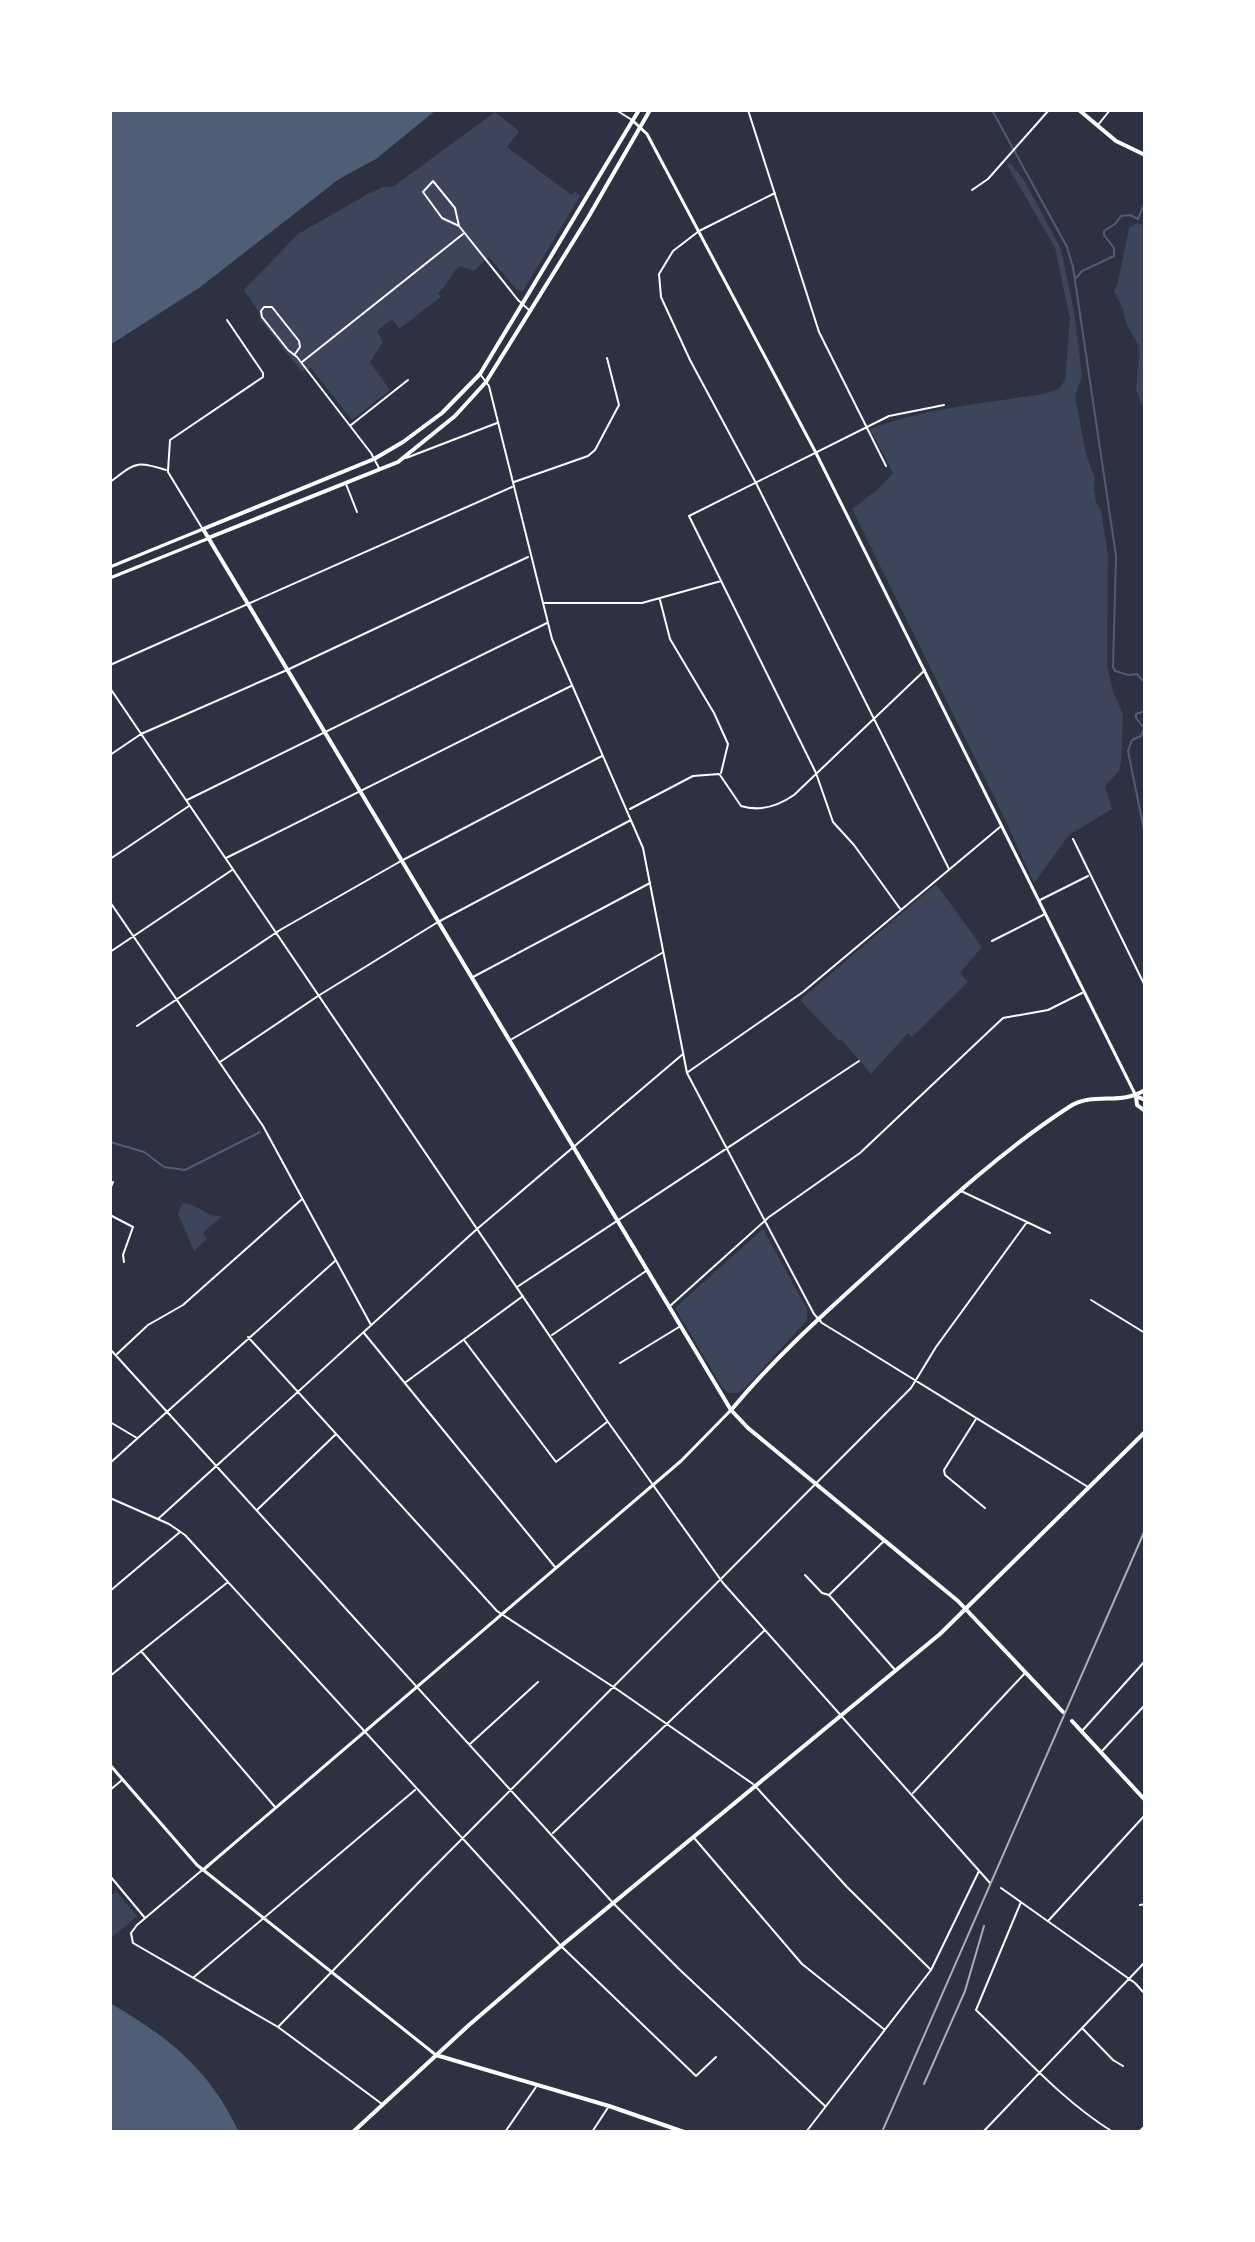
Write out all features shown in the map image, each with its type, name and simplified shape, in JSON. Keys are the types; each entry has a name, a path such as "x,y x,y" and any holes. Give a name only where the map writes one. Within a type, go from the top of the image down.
{"main road":[{"path":"639,110 480,374 442,413 374,459 203,529 731,1410 748,1428 968,1610 1063,1712"},
{"path":"208,538 398,462 438,431 486,382 650,110"},
{"path":"1079,110 1124,146 1145,155"},
{"path":"731,1410 786,1349 960,1191 1074,1104 1089,1100 1126,1099 1145,1090"},
{"path":"1136,1096 1145,1100"},
{"path":"1136,1096 1137,1105 1145,1111"},
{"path":"353,2132 561,1946 897,1672 968,1610 1145,1432"},
{"path":"1072,1721 1145,1800"},
{"path":"436,2055 609,2106 684,2132"}],"street":[{"path":"616,110 640,126 648,136 699,231 816,453 1136,1096"},
{"path":"748,110 819,332 886,466"},
{"path":"972,190 988,179 1049,110"},
{"path":"1097,126 1110,110"},
{"path":"459,226 455,208 433,181 422,191 442,218 459,226 530,311"},
{"path":"775,193 699,231 681,244 666,259 659,274 659,290 690,360 756,483 949,869"},
{"path":"301,363 465,233"},
{"path":"295,354 300,347 299,341 272,307 264,307 262,317 351,426 379,469"},
{"path":"110,567 203,529 168,471 170,440 263,377 227,320"},
{"path":"110,665 248,606 513,485 579,460 595,450 619,405 607,358"},
{"path":"480,374 486,382 498,423 541,603 560,661 643,848 687,1073 818,1319 1089,1488"},
{"path":"351,426 408,380"},
{"path":"901,910 854,845 833,822 816,773 689,516 901,412 944,405"},
{"path":"398,462 498,423"},
{"path":"110,482 136,464 168,471"},
{"path":"345,483 357,512"},
{"path":"110,578 208,538"},
{"path":"110,755 141,734 287,670 530,556"},
{"path":"541,603 619,604 660,600 721,581"},
{"path":"660,600 670,639 714,713 728,744 720,775 738,803 746,808 758,809 786,800 925,670"},
{"path":"186,801 547,623"},
{"path":"226,859 572,686"},
{"path":"110,688 608,1422 720,1579 990,1883"},
{"path":"137,1026 276,932 401,861 604,755"},
{"path":"628,810 693,776 720,775"},
{"path":"110,859 189,806"},
{"path":"219,1063 318,996 438,922 632,819"},
{"path":"687,1073 803,992 1002,825"},
{"path":"1073,839 1145,986"},
{"path":"110,952 233,869"},
{"path":"1039,901 1090,875"},
{"path":"472,978 650,883"},
{"path":"110,902 263,1126 371,1325"},
{"path":"992,941 1046,913"},
{"path":"510,1040 663,952"},
{"path":"669,1307 765,1221 860,1153 1003,1018 1048,1010 1085,992"},
{"path":"157,1520 477,1229 683,1054"},
{"path":"517,1287 859,1061"},
{"path":"110,1189 113,1182"},
{"path":"960,1191 1050,1233"},
{"path":"116,1355 148,1325 183,1305 303,1198"},
{"path":"110,1215 133,1227 123,1255 124,1262"},
{"path":"278,2027 911,1388 936,1347 1027,1222"},
{"path":"110,1463 336,1260"},
{"path":"550,1336 647,1270"},
{"path":"405,1383 523,1296"},
{"path":"1091,1300 1145,1333"},
{"path":"620,1363 680,1326"},
{"path":"363,1332 555,1568"},
{"path":"248,1337 502,1615 614,1687 756,1787 847,1887 931,1970"},
{"path":"464,1340 556,1462 608,1422"},
{"path":"110,1349 614,1904 825,2106"},
{"path":"383,2105 278,2027 136,1946 131,1936 133,1930 652,1486 731,1410"},
{"path":"977,1418 944,1470 945,1475 985,1508"},
{"path":"110,1422 138,1438"},
{"path":"256,1511 336,1434"},
{"path":"110,1498 180,1532 561,1946 696,2076 716,2057"},
{"path":"110,1591 180,1532"},
{"path":"829,1595 885,1540"},
{"path":"805,1575 822,1593 829,1595 897,1672"},
{"path":"110,1676 228,1582"},
{"path":"552,1834 765,1630"},
{"path":"141,1651 275,1807"},
{"path":"1081,1731 1145,1661"},
{"path":"912,1794 1026,1672"},
{"path":"469,1745 538,1682"},
{"path":"1101,1752 1145,1705"},
{"path":"110,1765 203,1870 436,2055"},
{"path":"110,1790 123,1779"},
{"path":"193,1978 416,1789"},
{"path":"1048,1920 1145,1815"},
{"path":"694,1838 802,1964 886,2030"},
{"path":"806,2132 931,1970 979,1871"},
{"path":"110,1876 145,1918"},
{"path":"1001,1888 1129,1979 1145,1994"},
{"path":"1021,1902 976,2010 1040,2073 1113,2132"},
{"path":"1140,1905 1145,1904"},
{"path":"983,2132 1145,1962"},
{"path":"1082,2028 1123,2066"},
{"path":"505,2132 538,2085"},
{"path":"592,2132 609,2106"},
{"path":"1139,2132 1145,2126"}],"shaded area":[{"path":"110,110 436,110 376,159 339,179 199,288 110,345"},
{"path":"495,112 519,131 507,147 572,195 575,191 580,196 523,291 517,290 489,257 474,271 460,266 438,293 441,297 399,329 392,319 377,331 383,342 370,362 390,390 352,420 311,368 301,371 260,319 244,290 298,234 368,194 394,186"},
{"path":"1010,163 1024,180 1061,249 1074,311 1082,376 1075,396 1086,454 1095,478 1096,502 1101,510 1108,555 1107,666 1123,714 1119,771 1105,786 1112,809 1069,835 1034,883 852,509 893,473 870,429 934,411 1043,394 1059,389 1065,380 1070,319 1055,248 1007,165"},
{"path":"1137,223 1145,226 1145,408 1136,389 1138,344 1126,324 1114,291 1129,228"},
{"path":"936,884 982,947 960,973 968,982 912,1037 908,1033 871,1074 842,1040 839,1041 800,1000"},
{"path":"182,1203 222,1216 203,1233 207,1239 194,1251 178,1214"},
{"path":"763,1229 807,1309 807,1320 745,1388 738,1393 729,1393 722,1387 675,1308"},
{"path":"116,1891 137,1916 110,1939 110,1896"},
{"path":"110,2003 151,2029 186,2057 215,2090 239,2132 110,2132"}],"waterway":[{"path":"992,110 1067,247 1073,267 1116,556 1113,667 1115,671 1128,675 1137,674 1145,683"},
{"path":"1076,278 1082,271 1114,256 1114,248 1104,231 1121,216 1130,215 1138,219 1145,202"},
{"path":"1145,711 1136,714 1144,728 1141,736 1132,740 1128,751 1145,835"},
{"path":"110,1142 144,1152 164,1167 185,1170 260,1132"}],"railway":[{"path":"882,2132 1145,1530"},
{"path":"924,2084 965,1991 984,1926"}]}
